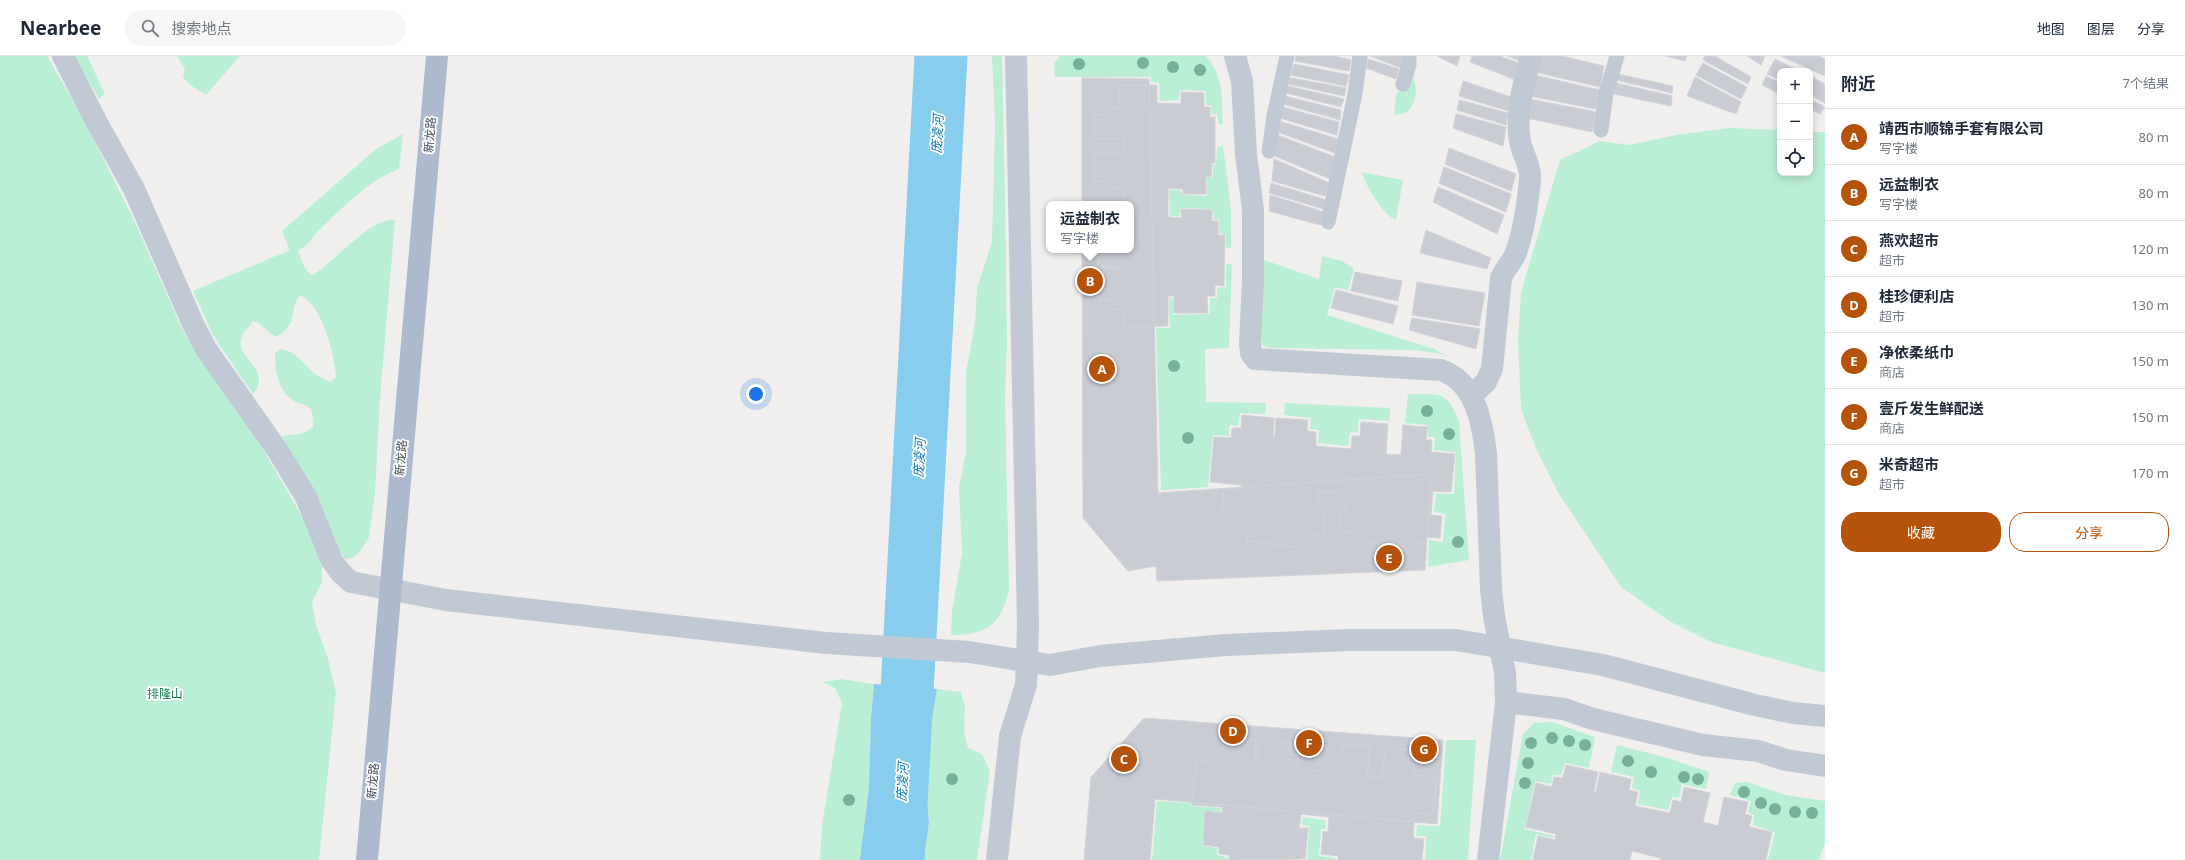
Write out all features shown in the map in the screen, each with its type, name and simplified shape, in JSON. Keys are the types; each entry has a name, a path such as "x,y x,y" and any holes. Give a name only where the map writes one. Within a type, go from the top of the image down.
{"main road":[{"name":"新龙路","path":"366,860 384,588 425,56"},
{"name":"新龙路","path":"355,860 384,588 437,56"}],"street":[{"path":"63,56 96,122 134,189 194,326 206,349 267,434 295,478 306,497 332,560 341,574 351,582 446,600 826,643 969,652 1050,664 1100,656 1226,645 1348,640 1456,640 1484,647 1500,647 1603,665 1786,712 1825,716"},
{"path":"997,860 1010,736 1026,685 1027,661 1028,571 1016,56"},
{"path":"1235,56 1242,82 1246,147 1253,210 1251,353 1255,359 1441,370 1453,374 1464,384 1472,396 1484,433 1491,590 1494,616 1505,673 1506,702 1488,860"},
{"path":"1472,396 1486,382 1492,369 1501,278 1506,266 1514,257 1520,240 1530,178 1527,159 1520,142 1519,118 1531,56"},
{"path":"1506,702 1564,709 1593,719 1703,745 1758,752 1786,760 1825,766"}],"lane":[{"path":"1269,151 1274,116 1287,56"},
{"path":"1328,222 1355,94 1360,56"},
{"path":"1403,84 1409,56"},
{"path":"1601,130 1606,93 1617,56"}],"green space":[{"name":"排隆山","path":"0,56 47,56 82,116 132,216 184,333 256,437 312,534 322,566 322,582 312,602 316,625 328,659 336,693 319,860 0,860"},
{"path":"74,56 87,56 105,94 99,99"},
{"path":"177,56 240,56 206,95 185,80 183,77 185,69"},
{"path":"992,56 1002,56 1007,344 1005,396 1009,590 1001,612 990,626 974,633 951,635 952,611 962,553 959,487 966,452 966,373 975,322 977,288 992,242 995,123"},
{"path":"1060,56 1206,56 1216,72 1221,88 1223,125 1219,124 1217,114 1212,114 1211,105 1206,105 1206,91 1180,90 1178,100 1160,101 1159,83 1151,82 1151,77 1055,77 1054,64"},
{"path":"1410,74 1414,79 1416,86 1414,100 1407,112 1394,114 1396,96"},
{"path":"1729,128 1777,130 1777,176 1813,176 1813,132 1825,132 1825,673 1711,642 1669,621 1621,587 1559,494 1537,451 1521,409 1518,341 1521,292 1560,160 1600,141 1629,145 1676,135"},
{"path":"403,134 399,169 377,180 356,196 318,231 307,245 298,250 305,268 313,275 364,233 386,221 395,220 380,399 375,492 369,537 359,553 352,558 345,559 339,550 305,475 282,436 304,433 313,427 313,418 311,409 291,399 283,390 278,378 275,353 281,349 295,355 316,375 331,382 336,377 335,367 330,343 321,319 308,301 300,295 294,307 289,326 277,337 260,324 253,321 243,334 240,344 242,351 256,370 259,377 258,385 253,394 213,335 193,291 290,250 282,231 376,149"},
{"path":"1223,146 1231,208 1231,248 1226,247 1226,234 1219,233 1219,220 1214,219 1213,209 1181,208 1180,216 1170,216 1169,190 1181,190 1182,195 1207,196 1207,178 1213,177 1213,165 1216,164 1217,147"},
{"path":"1361,172 1403,180 1396,220 1385,212 1380,206"},
{"path":"1322,256 1342,261 1354,269 1348,290 1335,287 1327,315 1434,349 1449,357 1437,353 1413,350 1270,348 1264,346 1260,340 1264,260 1319,279"},
{"path":"1226,264 1232,264 1229,348 1205,349 1206,402 1266,403 1265,414 1240,413 1238,426 1230,425 1229,436 1213,435 1208,487 1161,490 1156,328 1170,328 1169,298 1173,298 1173,315 1210,314 1210,298 1217,298 1217,288 1226,287"},
{"path":"1408,394 1441,396 1446,399 1455,411 1459,422 1469,560 1428,567 1429,540 1443,542 1445,514 1434,512 1436,494 1454,494 1456,452 1434,450 1435,437 1428,437 1427,425 1405,423"},
{"path":"1285,403 1390,408 1390,421 1359,419 1358,432 1350,433 1349,446 1318,443 1319,430 1310,429 1311,418 1284,415"},
{"path":"841,679 874,684 871,717 869,786 860,860 820,860 822,825 842,703 835,688 823,682"},
{"path":"937,689 961,692 965,707 964,732 968,748 982,754 990,771 977,860 924,860 929,822 926,793 926,758"},
{"path":"1552,722 1595,737 1589,768 1565,763 1561,775 1553,775 1551,784 1535,781 1525,829 1554,836 1553,838 1536,834 1531,860 1500,860 1523,734 1534,723"},
{"path":"1446,740 1476,740 1468,860 1425,860 1426,836 1416,836 1417,825 1440,826"},
{"path":"1617,745 1668,758 1709,772 1706,789 1682,784 1679,798 1672,797 1668,810 1638,804 1640,791 1632,788 1634,777 1611,772"},
{"path":"1747,782 1786,795 1825,801 1825,843 1819,860 1768,860 1775,832 1753,825 1754,815 1748,812 1751,801 1730,795 1735,783"},
{"path":"1157,801 1191,803 1191,806 1221,808 1221,812 1205,811 1202,846 1217,848 1217,855 1228,858 1227,860 1152,860"},
{"path":"1303,817 1325,820 1326,829 1321,829 1319,856 1335,858 1335,860 1307,860 1309,826 1302,825"}],"water":[{"path":"874,684 937,689 926,758 926,793 929,822 924,860 860,860 869,786 871,717"}],"building":[{"path":"1296,56 1334,56 1351,60 1349,71 1295,61"},
{"path":"1370,56 1403,56 1401,68"},
{"path":"1437,56 1460,56 1457,66"},
{"path":"1472,56 1500,56 1521,64 1516,80 1470,62"},
{"path":"1507,56 1522,56 1520,61"},
{"path":"1538,56 1562,56 1604,66 1600,87 1535,72"},
{"path":"1665,56 1687,56 1685,61"},
{"path":"1705,56 1715,56 1751,77 1748,84 1703,60"},
{"path":"1747,56 1765,56 1761,65"},
{"path":"1781,56 1818,56 1825,59 1825,76 1813,71 1813,68 1807,68"},
{"path":"1368,59 1399,69 1396,79 1366,68"},
{"path":"1775,59 1793,68 1777,68 1777,79 1767,74"},
{"path":"1703,63 1747,87 1741,99 1696,75"},
{"path":"1294,64 1349,75 1346,86 1291,75"},
{"path":"1618,74 1673,86 1672,93 1616,80"},
{"path":"1534,75 1600,90 1596,109 1530,96"},
{"path":"1766,76 1777,82 1777,92 1762,85"},
{"path":"1695,77 1741,102 1736,114 1687,96"},
{"path":"1082,78 1149,79 1158,493 1431,474 1425,570 1157,581 1156,566 1128,571 1083,518 1082,253 1134,253 1134,201 1082,201"},
{"path":"1291,78 1346,88 1344,96 1289,84"},
{"path":"1813,78 1825,84 1825,103 1813,97"},
{"path":"1463,81 1511,97 1509,111 1459,96"},
{"path":"1616,83 1672,96 1671,106 1614,94"},
{"path":"1119,85 1157,85 1157,103 1181,104 1181,92 1204,93 1204,107 1210,107 1210,117 1215,117 1215,163 1212,163 1211,177 1206,177 1206,194 1183,194 1183,189 1168,188 1168,217 1182,218 1181,209 1212,210 1212,221 1218,221 1218,235 1225,235 1224,286 1215,285 1215,296 1207,296 1208,313 1174,313 1174,296 1168,296 1168,326 1123,327 1123,309 1112,309 1113,300 1099,300 1099,268 1118,268 1118,266 1098,266 1098,253 1134,253 1134,201 1123,201 1123,188 1109,188 1109,181 1095,181 1094,154 1124,154 1124,139 1095,139 1094,115 1107,115 1107,108 1119,108"},
{"path":"1288,86 1344,99 1341,107 1286,93"},
{"path":"1285,96 1341,110 1340,120 1283,104"},
{"path":"1529,99 1596,112 1592,132 1527,118"},
{"path":"1459,100 1508,113 1506,125 1457,110"},
{"path":"1813,101 1825,107 1820,114 1813,110"},
{"path":"1282,107 1339,122 1337,135 1280,118"},
{"path":"1456,114 1506,127 1503,146 1453,128"},
{"path":"1279,121 1338,139 1335,153 1278,132"},
{"path":"1277,135 1335,157 1330,179 1275,156"},
{"path":"1449,148 1516,174 1511,191 1445,164"},
{"path":"1274,159 1329,183 1325,196 1272,181"},
{"path":"1444,167 1511,194 1506,212 1439,183"},
{"path":"1271,183 1326,200 1324,209 1269,193"},
{"path":"1438,187 1504,215 1497,234 1433,202"},
{"path":"1270,195 1324,212 1320,225 1269,211"},
{"path":"1426,230 1491,258 1487,269 1420,253"},
{"path":"1355,272 1402,281 1398,301 1351,291"},
{"path":"1417,282 1485,293 1479,326 1412,315"},
{"path":"1336,290 1398,306 1393,324 1331,308"},
{"path":"1412,318 1480,329 1476,349 1409,330"},
{"path":"1242,415 1274,418 1273,437 1275,437 1276,418 1308,420 1307,431 1316,432 1316,446 1351,449 1352,436 1360,436 1361,422 1388,424 1386,454 1401,455 1403,425 1427,427 1426,440 1432,440 1431,452 1455,454 1451,492 1433,491 1431,515 1442,516 1440,538 1426,537 1425,543 1416,542 1415,548 1369,543 1369,540 1356,538 1356,533 1339,531 1341,509 1346,509 1347,494 1319,491 1317,505 1326,506 1323,536 1312,535 1311,541 1298,540 1297,547 1247,541 1248,533 1237,531 1237,524 1221,522 1224,489 1241,490 1241,485 1210,482 1214,437 1231,438 1232,428 1241,428"},
{"path":"1144,718 1443,740 1437,824 1155,799 1150,860 1084,860 1091,777"},
{"path":"1224,738 1256,741 1255,760 1257,760 1258,740 1290,743 1289,754 1299,755 1298,769 1333,772 1334,758 1342,759 1343,744 1370,746 1367,776 1382,778 1385,748 1409,750 1408,763 1414,763 1413,775 1437,777 1433,815 1415,813 1413,838 1424,839 1422,860 1338,860 1338,856 1321,854 1323,831 1328,832 1329,817 1301,814 1299,828 1308,828 1305,859 1229,860 1229,855 1219,854 1219,847 1203,845 1205,811 1222,813 1223,807 1192,805 1196,760 1213,761 1214,750 1223,751"},
{"path":"1566,765 1598,772 1594,791 1596,792 1600,772 1631,779 1629,790 1638,792 1635,806 1670,813 1673,800 1681,802 1684,787 1710,793 1703,822 1718,826 1724,797 1748,802 1745,814 1752,816 1749,827 1772,832 1766,860 1660,860 1660,858 1632,851 1630,860 1533,860 1538,836 1555,840 1556,834 1526,827 1536,783 1552,787 1554,777 1563,778"}],"waterway":[{"name":"庞凌河","path":"898,860 941,56"}],"place":[{"name":"远益制衣","path":"1090,281"},
{"name":"靖西市顺锦手套有限公司","path":"1102,369"},
{"name":"净依柔纸巾","path":"1389,558"},
{"name":"桂珍便利店","path":"1233,731"},
{"name":"壹斤发生鲜配送","path":"1309,743"},
{"name":"米奇超市","path":"1424,749"},
{"name":"燕欢超市","path":"1124,759"}]}
